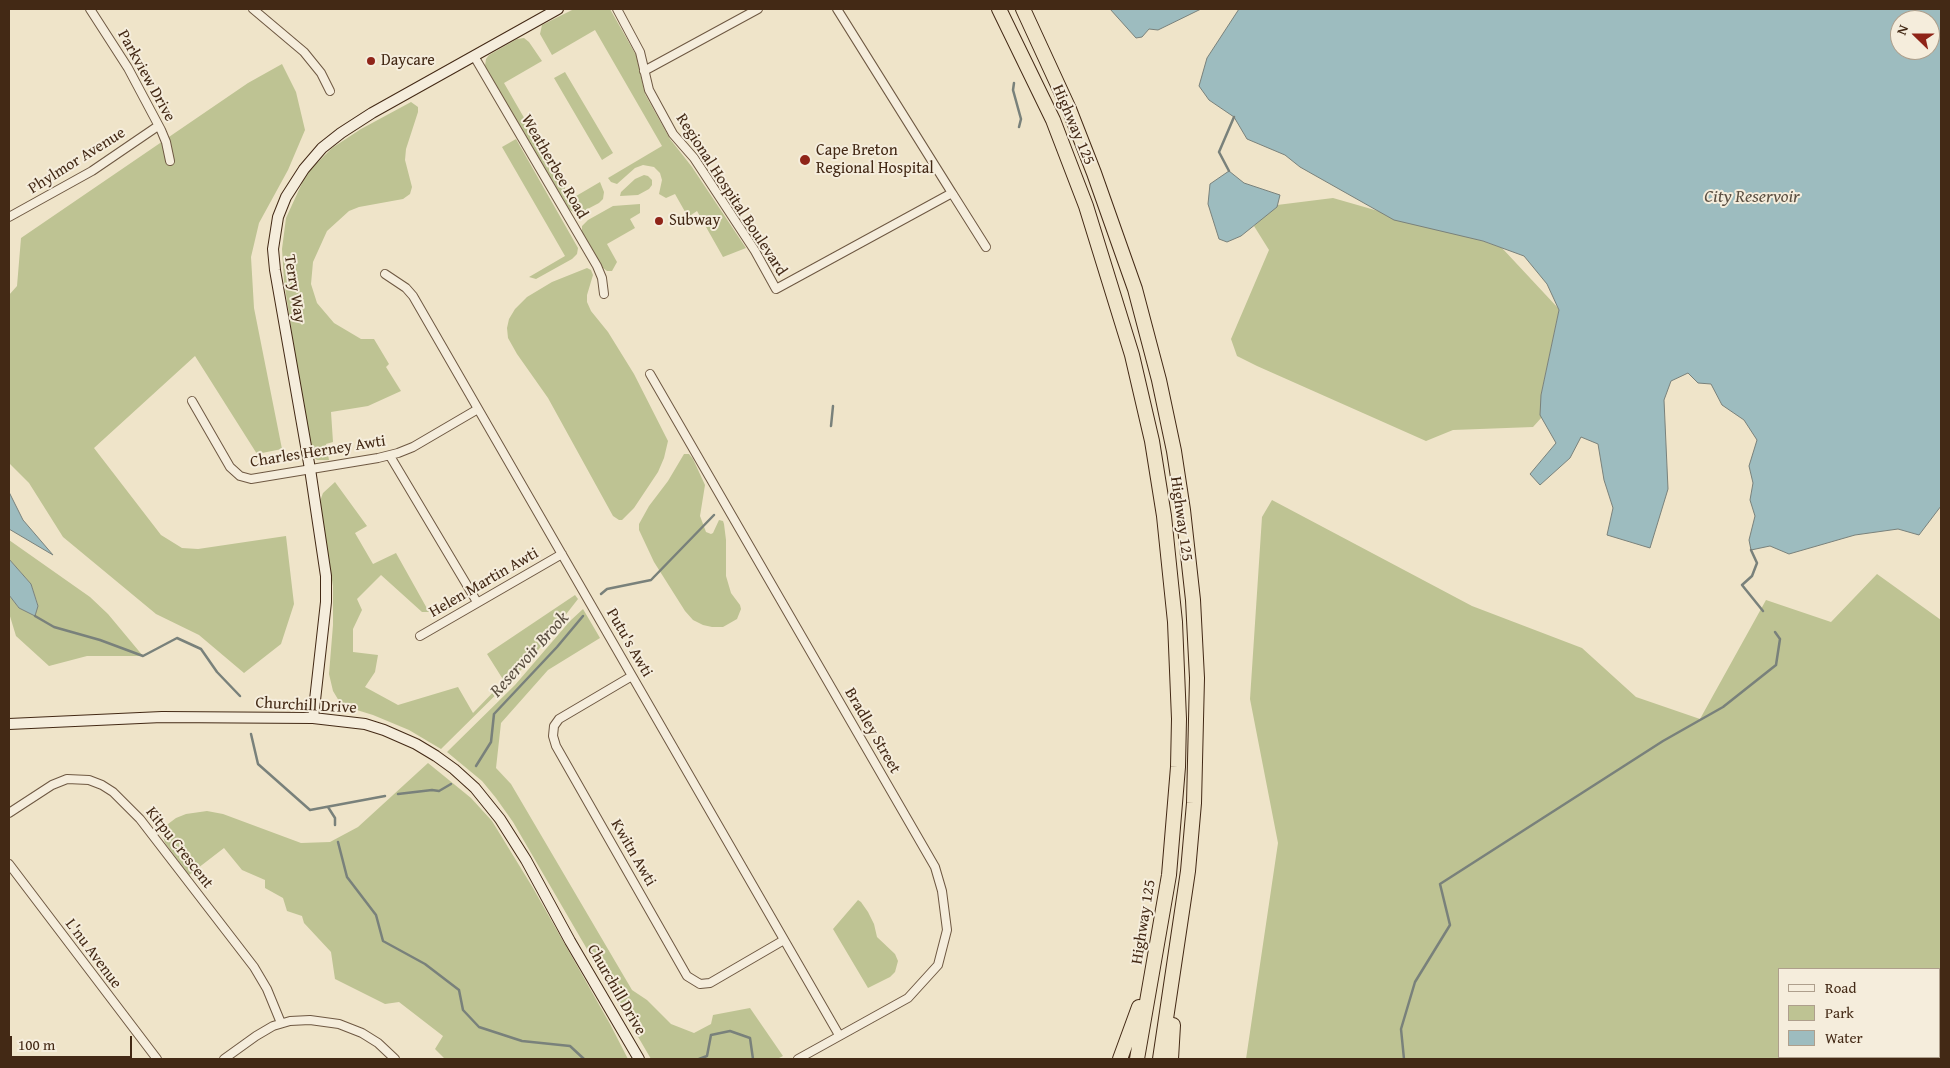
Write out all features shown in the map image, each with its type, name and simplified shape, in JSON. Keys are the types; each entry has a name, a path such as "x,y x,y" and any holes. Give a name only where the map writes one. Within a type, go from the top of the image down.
{"highway":[{"path":"991,9 1030,70"},
{"name":"Highway 125","path":"998,9 1030,70 1072,166 1126,332 1149,428 1164,516 1175,622 1179,730 1176,812 1162,927 1137,1059"},
{"name":"Highway 125","path":"1023,9 1069,109 1118,238 1135,289 1155,363 1174,451 1189,566 1197,678 1194,803 1188,871 1160,1059"},
{"path":"1120,1059 1136,1019 1162,927"},
{"path":"1171,1059 1179,936"}],"street":[{"name":"Parkview Drive","path":"90,9 128,68 166,142 170,161"},
{"path":"253,9 304,52 321,73 330,91"},
{"name":"Terry Way","path":"313,718 326,589 325,565 274,265 274,238 281,207 304,169 322,148 336,136 352,125 558,9"},
{"name":"Regional Hospital Boulevard","path":"617,9 640,52 649,90 673,134 694,158 755,251 776,289 952,193"},
{"path":"644,71 758,9"},
{"path":"837,9 986,247"},
{"name":"Weatherbee Road","path":"474,56 597,266 602,278 604,294"},
{"name":"Phylmor Avenue","path":"9,217 92,171 158,126"},
{"name":"Putu's Awti","path":"385,274 402,284 413,296 839,1035"},
{"name":"Bradley Street","path":"650,374 935,867 942,891 946,930 938,965 908,998 798,1059"},
{"name":"Charles Herney Awti","path":"192,401 230,467 240,476 248,478 390,456 413,447 478,409"},
{"path":"390,456 477,602"},
{"name":"Helen Martin Awti","path":"420,636 562,554"},
{"name":"Kwitn Awti","path":"632,676 559,719 554,726 552,736 687,976 700,984 710,983 784,940"},
{"name":"Churchill Drive","path":"9,724 162,717 313,718 365,724 398,736 436,756 475,788 512,836 639,1059"},
{"name":"Kitpu Crescent","path":"9,813 52,785 68,779 89,780 102,784 113,792 140,820 254,967 267,989 281,1023"},
{"name":"L'nu Avenue","path":"9,864 157,1059"},
{"path":"224,1059 260,1033 281,1023 310,1020 339,1024 370,1037 395,1059"},
{"path":"234,1052 238,1059"}],"green space":[{"path":"574,9 610,9 636,55 645,94 670,139 692,167 746,248 723,257 697,211 688,217 675,194 666,198 659,194 662,180 660,173 654,167 643,165 635,168 617,184 611,182 608,178 662,146 595,30 552,55 540,34 542,25"},
{"path":"524,38 542,61 504,83 571,199 600,182 604,192 603,199 580,213 574,213 569,209 485,66 489,55 517,39"},
{"path":"282,64 296,92 305,130 288,170 259,223 251,257 254,308 282,449 257,454 195,356 94,448 161,535 182,548 198,549 286,536 294,604 281,644 244,673 199,635 156,614 63,537 29,483 9,463 9,295 17,286 21,238 248,83"},
{"path":"565,72 613,153 602,160 554,78"},
{"path":"411,102 418,107 418,112 406,149 405,160 412,187 410,194 403,199 359,207 349,211 327,231 313,262 311,284 317,303 334,323 361,339 374,339 389,364 386,367 401,391 368,406 331,412 333,442 326,444 329,460 317,460 311,455 309,447 284,281 282,249 286,218 303,181 311,169 332,148 361,129"},
{"path":"516,139 578,248 577,254 572,259 536,279 529,277 565,256 502,147"},
{"path":"644,175 652,180 652,185 649,189 638,195 620,196 621,192 635,179"},
{"path":"1333,198 1502,248 1558,308 1541,395 1542,417 1533,427 1453,430 1426,441 1237,356 1231,339 1269,250 1254,226 1277,205"},
{"path":"640,204 640,213 630,219 635,228 607,244 617,262 612,271 607,271 603,268 582,232 582,226 588,220 613,206"},
{"path":"587,268 591,270 593,275 587,295 587,302 591,311 608,332 634,374 668,441 658,472 634,508 622,520 613,516 548,398 508,338 507,328 509,319 515,309 527,297 552,282"},
{"path":"684,454 689,454 693,459 705,485 700,516 706,532 713,533 719,520 723,521 724,524 726,576 731,593 741,609 737,619 723,627 703,625 693,620 685,611 654,562 639,530 639,524 649,506 668,481"},
{"path":"335,482 367,526 355,533 373,564 396,553 429,612 422,612 381,575 357,599 362,610 353,629 353,652 378,655 375,672 365,687 398,705 458,687 473,713 504,681 487,654 575,595 578,599 528,663 441,749 409,730 373,715 347,707 339,701 333,691 329,674 333,625 333,586 319,504 323,493"},
{"path":"1272,500 1472,606 1582,648 1636,697 1700,719 1766,600 1831,622 1877,574 1941,620 1941,1059 1246,1059 1278,843 1250,699 1262,517"},
{"path":"9,540 90,597 108,614 143,656 87,656 49,666 16,636 9,613 9,595 19,608 35,616 38,605 31,584 9,559"},
{"path":"583,609 600,638 548,670 501,723 496,768 511,784 632,990 647,1000 671,1024 694,1033 711,1024 713,1015 750,1008 783,1056 777,1059 651,1059 513,822 482,781 447,752 515,685 570,621"},
{"path":"428,763 471,798 492,821 533,888 628,1059 445,1059 435,1049 443,1036 399,1002 385,1004 335,979 331,952 304,923 302,916 287,911 283,898 265,888 265,880 242,870 224,848 189,875 165,843 163,837 168,824 176,818 186,814 207,811 223,814 301,843 330,842 358,827"},
{"path":"858,900 868,912 874,924 877,937 895,954 898,961 895,972 890,977 868,988 833,929"}],"water":[{"path":"1110,9 1201,9 1158,30 1149,29 1142,37 1136,38"},
{"name":"City Reservoir","path":"1239,9 1941,9 1941,506 1919,535 1898,529 1855,535 1789,554 1770,546 1751,550 1749,540 1755,516 1750,500 1753,483 1749,466 1757,440 1744,420 1722,405 1711,384 1698,383 1688,373 1671,381 1664,400 1668,489 1650,548 1607,535 1613,508 1604,480 1598,444 1581,437 1570,458 1540,485 1530,474 1556,443 1540,415 1541,395 1559,310 1547,284 1524,256 1483,241 1394,220 1300,167 1285,155 1247,139 1234,117 1209,100 1199,86 1207,58"},
{"path":"1229,171 1244,183 1280,195 1277,207 1241,236 1227,242 1219,239 1208,204 1210,184"},
{"path":"9,492 23,520 53,555 9,529"},
{"path":"9,559 31,584 38,606 35,616 19,608 9,595"}],"waterway":[{"name":"Reservoir Brook","path":"1014,83 1013,90 1021,119 1019,127"},
{"path":"1229,171 1219,152 1234,117"},
{"name":"Reservoir Brook","path":"831,426 833,406"},
{"name":"Reservoir Brook","path":"601,594 607,589 651,580 714,515"},
{"path":"1751,550 1757,563 1752,576 1742,585 1763,611"},
{"name":"Reservoir Brook","path":"35,616 54,627 100,640 143,656 177,638 201,649 217,672 240,696"},
{"name":"Reservoir Brook","path":"476,766 491,742 494,714 557,647 583,616"},
{"path":"1404,1059 1401,1029 1415,982 1450,925 1440,884 1663,741 1723,707 1776,665 1780,639 1775,632"},
{"name":"Reservoir Brook","path":"251,734 258,764 310,810 385,796"},
{"name":"Reservoir Brook","path":"398,794 432,790 439,791 451,784"},
{"path":"328,807 335,818 335,825"},
{"path":"338,842 347,877 376,915 383,941 425,964 459,990 463,1010 479,1027 522,1041 570,1046 584,1059"},
{"path":"699,1059 707,1056 711,1035 730,1031 750,1038 753,1059"}],"place":[{"name":"Daycare","path":"371,61"},
{"name":"Cape Breton Regional Hospital","path":"805,160"},
{"name":"Subway","path":"659,221"}]}
